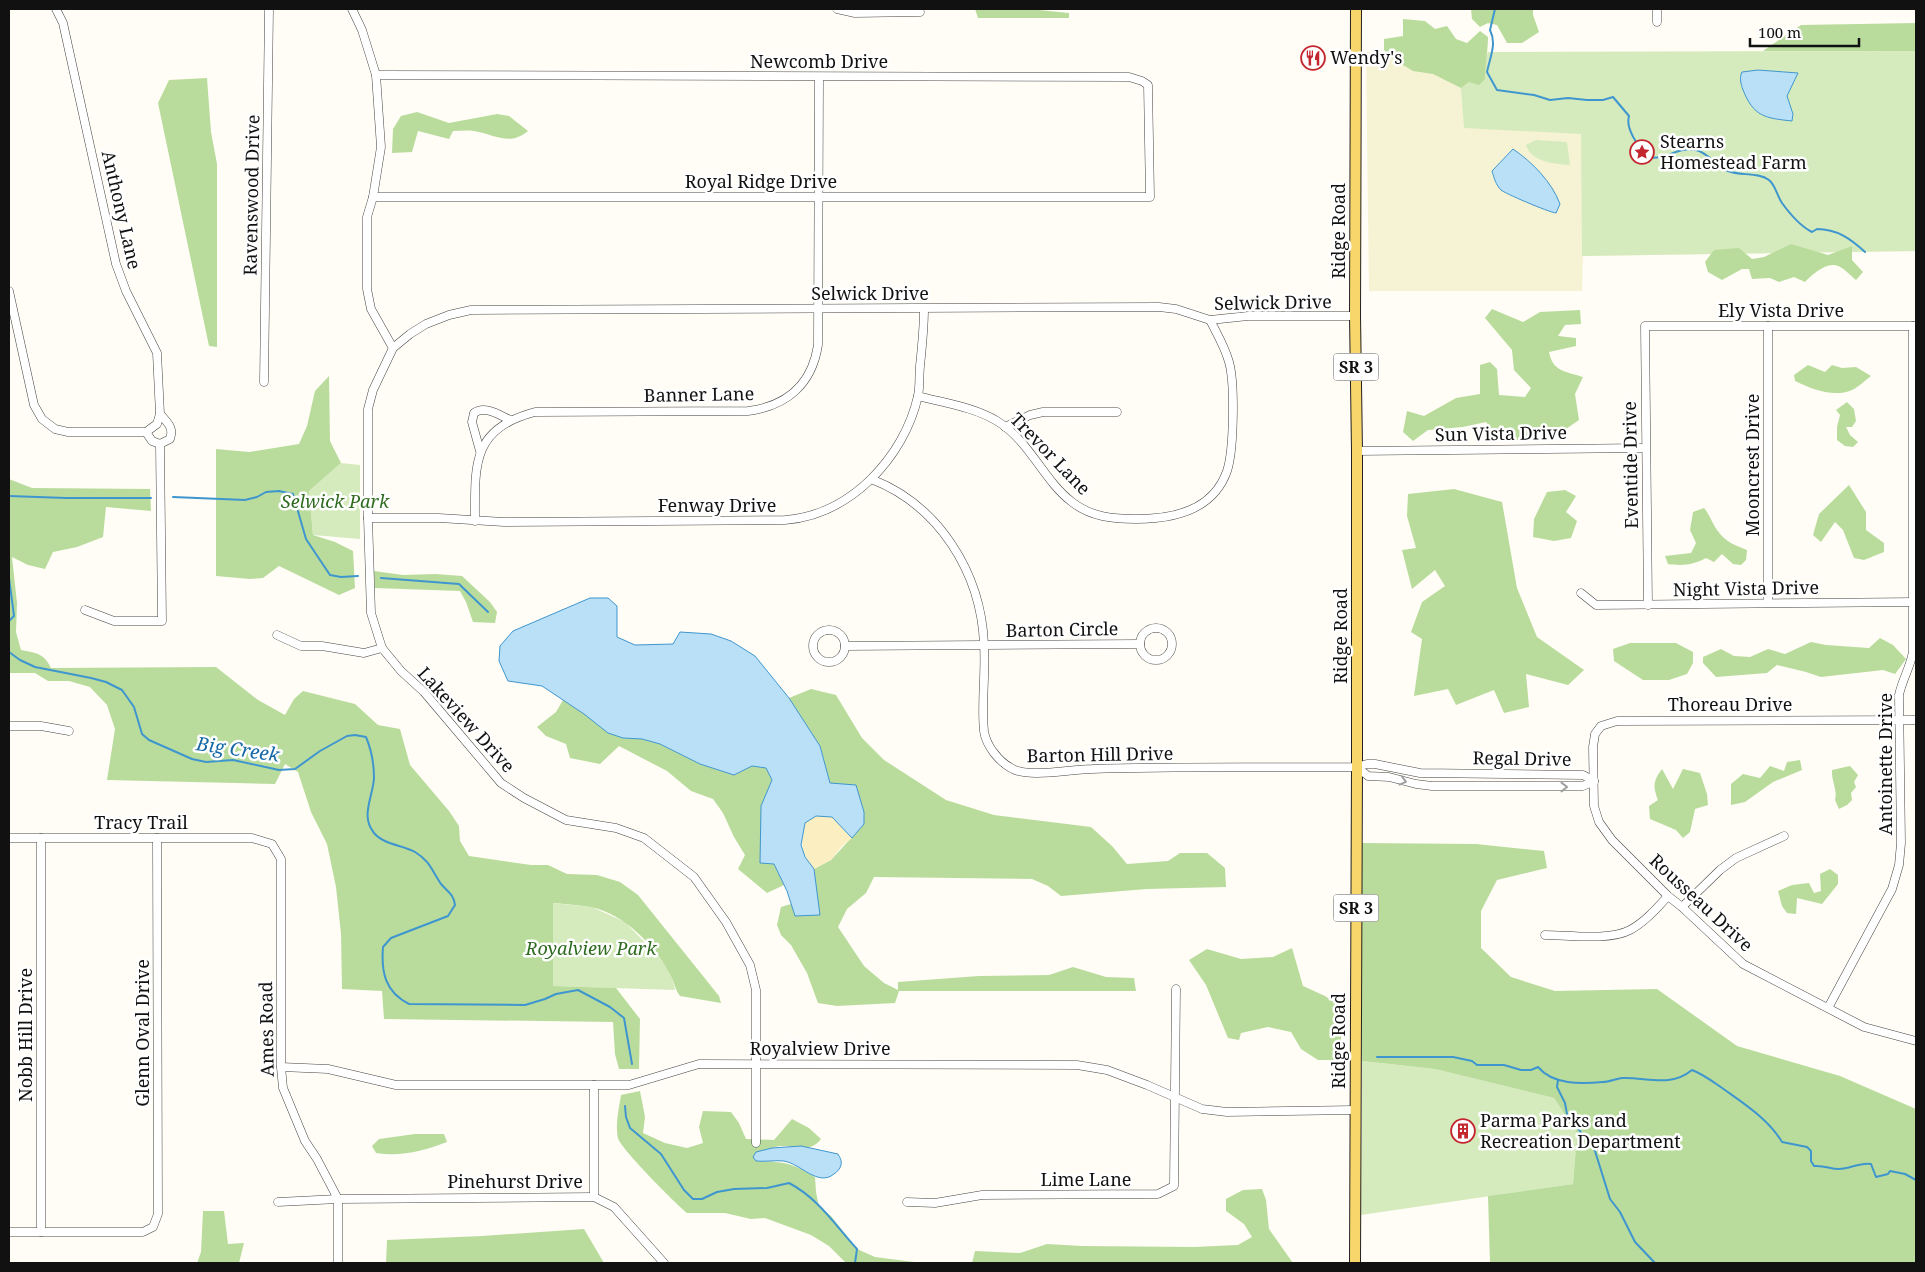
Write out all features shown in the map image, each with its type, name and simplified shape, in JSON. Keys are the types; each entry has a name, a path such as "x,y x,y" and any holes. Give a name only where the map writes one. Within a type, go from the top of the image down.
{"main road":[{"name":"Ridge Road","path":"1355,1263 1357,768 1356,9"}],"street":[{"name":"Anthony Lane","path":"56,9 63,23 116,264 126,291 157,353 160,414 171,428 172,434 170,439 160,444 162,620 114,620 85,610"},
{"name":"Ravenswood Drive","path":"264,382 269,9"},
{"path":"352,9 362,30 376,75 381,147 374,197 367,217 367,289 371,309 394,348"},
{"path":"837,9 856,13 920,12"},
{"path":"1657,9 1657,22"},
{"name":"Newcomb Drive","path":"376,75 1129,77 1141,80 1148,85 1150,197"},
{"name":"Banner Lane","path":"480,451 493,434 510,420 535,412 748,411 770,407 792,394 805,380 811,370 818,345 819,77"},
{"name":"Royal Ridge Drive","path":"374,197 1150,197"},
{"path":"9,292 34,405 42,419 55,429 68,432 146,432 157,424 160,414"},
{"name":"Selwick Drive","path":"394,348 410,334 426,324 448,315 471,310 924,309 1160,306 1210,320 1248,316 1355,316"},
{"name":"Fenway Drive","path":"368,518 439,518 475,521 794,520 827,510 850,497 871,479 902,441 918,396 924,309"},
{"name":"Trevor Lane","path":"918,396 980,414 1005,427 1036,458 1064,495 1073,503 1096,514 1116,518 1168,518 1180,515 1198,506 1209,497 1222,481 1232,447 1232,377 1224,348 1210,320"},
{"name":"Ely Vista Drive","path":"1645,326 1915,326"},
{"name":"Eventide Drive","path":"1645,326 1648,605"},
{"name":"Mooncrest Drive","path":"1768,326 1768,603"},
{"name":"Antoinette Drive","path":"1828,1008 1892,889 1899,865 1901,843 1898,719 1901,685 1912,659 1915,602 1915,326"},
{"name":"Lakeview Drive","path":"394,348 374,390 368,409 368,518 371,613 382,648 401,671 424,692 501,783 524,798 566,820 616,828 644,838 694,878 726,922 750,965 756,990 756,1143"},
{"path":"475,521 476,475 480,451 472,422 474,414 481,410 487,410 510,420"},
{"path":"1005,427 1030,415 1043,412 1116,412"},
{"path":"146,432 152,441 160,444"},
{"name":"Sun Vista Drive","path":"1357,451 1645,448"},
{"name":"Barton Hill Drive","path":"871,479 890,488 919,508 945,535 967,569 975,588 980,609 984,646 984,733 999,760 1014,770 1034,773 1090,769 1357,768"},
{"name":"Night Vista Drive","path":"1581,593 1596,605 1915,602"},
{"name":"Barton Circle","path":"1156,628 1165,631 1172,644 1168,654 1158,659 1144,654 1140,644 1146,631 1156,628"},
{"path":"829,630 842,636 844,646 839,658 830,661 817,656 813,646 816,636 829,630"},
{"path":"277,635 301,646 322,646 364,653 382,648"},
{"name":"Barton Circle","path":"844,646 1140,644"},
{"name":"Thoreau Drive","path":"1594,781 1593,747 1595,734 1601,726 1612,721 1916,720"},
{"path":"9,726 41,726 68,731"},
{"name":"Regal Drive","path":"1357,768 1367,764 1375,764 1420,773 1583,775 1594,781"},
{"name":"Regal Drive","path":"1357,768 1368,776 1389,777 1416,784 1583,786 1594,781"},
{"path":"1457,774 1457,785"},
{"name":"Rousseau Drive","path":"1594,781 1594,806 1599,822 1612,840 1668,896 1743,964 1864,1027 1916,1041"},
{"path":"1682,907 1720,870 1736,858 1784,836"},
{"name":"Tracy Trail","path":"9,838 252,838 272,844"},
{"name":"Nobb Hill Drive","path":"41,838 41,1232"},
{"name":"Glenn Oval Drive","path":"41,1232 143,1232 153,1227 158,1214 157,838"},
{"name":"Ames Road","path":"272,844 281,859 281,1067 283,1088 305,1141 317,1159 338,1199 338,1263"},
{"path":"1545,934 1612,935 1629,930 1647,918 1668,896"},
{"path":"1175,1097 1176,989"},
{"name":"Royalview Drive","path":"281,1067 328,1070 396,1084 629,1084 699,1064 1077,1065 1107,1070 1202,1109 1227,1112 1355,1110"},
{"path":"594,1084 594,1197"},
{"name":"Lime Lane","path":"907,1202 935,1203 982,1196 1158,1194 1174,1186 1175,1097"},
{"name":"Pinehurst Drive","path":"278,1202 338,1199 594,1197 614,1207 664,1263"},
{"path":"9,1232 41,1232"}],"shaded area":[{"name":"Stearns Homestead Farm","path":"1916,51 1916,251 1583,256 1582,291 1369,291 1366,52"}],"green space":[{"path":"975,9 1029,9 1069,13 1069,18 978,18"},
{"path":"1471,9 1533,9 1533,15 1539,32 1522,43 1507,43 1497,25 1488,23 1480,27 1472,19"},
{"path":"1403,19 1425,21 1435,29 1447,26 1456,39 1467,43 1480,31 1488,37 1485,79 1479,85 1469,82 1461,88 1433,74 1413,71 1393,59 1384,50 1384,39 1403,36"},
{"path":"1916,23 1916,51 1763,51 1801,25"},
{"name":"Stearns Homestead Farm","path":"1916,51 1916,251 1582,256 1581,134 1464,128 1461,88 1469,82 1485,79 1485,63 1488,52","holes":["1758,70 1797,73 1787,96 1793,114 1792,121 1770,117"]},
{"path":"207,78 211,132 217,164 217,347 209,346 158,103 169,80"},
{"path":"417,112 449,123 497,114 509,116 528,131 521,136 508,139 474,131 453,131 449,139 418,131 412,152 392,153 393,129 401,116"},
{"path":"1536,140 1567,142 1570,165 1550,163 1538,159 1529,151 1526,145"},
{"path":"1791,244 1828,255 1852,246 1852,260 1863,272 1856,280 1842,268 1831,265 1821,269 1805,282 1794,277 1779,282 1770,278 1752,279 1749,269 1742,269 1722,280 1708,272 1705,262 1714,250 1739,248 1752,259 1764,257"},
{"path":"1492,309 1523,322 1540,312 1580,310 1581,324 1565,325 1558,336 1576,338 1576,346 1549,352 1553,364 1561,370 1583,377 1575,394 1579,420 1563,431 1542,425 1528,437 1518,440 1499,438 1486,422 1463,427 1428,430 1413,441 1403,432 1407,411 1424,416 1456,398 1480,394 1480,365 1490,362 1497,369 1499,395 1525,397 1531,388 1514,370 1512,350 1485,318"},
{"path":"1808,365 1825,372 1832,365 1842,368 1856,367 1871,376 1852,390 1837,393 1823,392 1795,381 1794,375"},
{"path":"329,376 330,441 341,463 309,491 313,535 335,542 353,551 355,588 339,595 279,566 263,578 250,579 216,576 216,449 249,452 299,444 307,426 315,391"},
{"path":"1847,402 1854,409 1856,421 1852,427 1846,427 1850,435 1858,442 1853,447 1845,446 1837,440 1837,427 1840,415 1836,410"},
{"name":"Selwick Park","path":"341,463 360,465 360,539 313,535 309,491"},
{"path":"9,479 32,488 150,489 151,511 106,507 103,537 77,547 53,552 45,569 28,565 12,557 17,603 16,632 21,650 35,653 42,657 51,668 216,667 258,700 285,715 294,699 303,691 355,704 378,725 400,729 410,765 449,811 459,826 460,841 469,856 531,865 548,865 567,874 597,875 620,882 638,895 719,996 721,1003 680,996 669,972 655,951 626,923 615,916 591,907 553,903 553,986 616,988 640,1019 639,1069 619,1069 615,1054 613,1022 384,1019 382,991 342,989 341,934 336,887 327,844 311,812 298,772 285,764 275,784 107,780 115,729 107,705 90,687 69,681 48,681 35,673 9,673"},
{"path":"1849,485 1866,512 1866,530 1884,543 1884,552 1864,560 1854,558 1843,530 1835,522 1821,542 1813,535 1819,514"},
{"path":"1454,489 1502,502 1517,588 1537,637 1584,670 1568,685 1526,674 1529,707 1504,713 1494,690 1456,705 1448,689 1414,696 1422,639 1411,632 1422,602 1445,586 1435,570 1412,589 1402,550 1416,548 1407,516 1408,494"},
{"path":"1565,490 1576,496 1566,512 1577,521 1571,538 1554,541 1533,537 1534,519 1547,492"},
{"path":"1704,508 1723,537 1730,543 1747,550 1746,560 1741,565 1733,564 1722,554 1714,562 1706,558 1688,564 1668,564 1665,556 1691,553 1696,543 1690,530 1693,512"},
{"path":"374,571 403,575 435,574 462,576 490,602 497,612 495,623 473,622 460,591 375,588"},
{"path":"1880,638 1893,645 1906,659 1895,674 1883,670 1821,677 1777,665 1767,673 1716,677 1703,663 1703,657 1721,649 1734,656 1750,657 1768,649 1785,654 1811,642 1869,648"},
{"path":"1630,643 1676,643 1693,652 1693,663 1687,674 1669,680 1643,680 1614,661 1613,649"},
{"path":"811,689 836,695 862,738 884,760 946,800 994,815 1091,827 1112,846 1127,864 1168,861 1180,853 1207,853 1225,868 1226,887 1147,889 1061,896 1048,886 1032,879 874,877 866,893 847,909 838,927 864,966 884,983 898,990 898,982 979,976 1049,975 1073,967 1106,977 1134,978 1136,991 899,991 895,1003 837,1006 818,1003 807,973 791,945 781,935 777,925 781,907 791,904 795,916 819,914 814,869 831,860 864,824 830,783 820,746 789,698"},
{"path":"563,700 623,738 642,739 660,744 700,764 734,775 752,766 766,768 772,780 761,806 761,863 774,864 784,885 767,893 738,869 745,855 723,813 713,799 691,791 667,771 619,746 600,764 570,758 566,744 546,736 537,727 556,712"},
{"path":"1800,760 1802,770 1773,782 1745,802 1731,805 1731,784 1743,774 1760,778 1770,766 1784,771 1787,762"},
{"path":"1850,766 1858,775 1854,782 1856,787 1851,793 1852,800 1839,809 1835,800 1836,793 1832,770"},
{"path":"1662,769 1673,789 1683,769 1700,773 1707,794 1708,805 1695,809 1690,832 1683,838 1676,830 1650,819 1649,806 1658,800 1655,784"},
{"path":"1361,843 1476,844 1544,851 1547,868 1497,880 1481,911 1481,948 1511,977 1555,991 1657,989 1737,1046 1840,1076 1916,1109 1916,1263 1490,1263 1488,1196 1573,1184 1577,1133 1554,1098 1435,1069 1362,1061"},
{"path":"1830,869 1838,875 1838,884 1822,904 1797,898 1796,914 1787,913 1782,906 1778,891 1792,885 1809,883 1814,893 1821,891 1820,874"},
{"name":"Royalview Park","path":"552,903 592,907 625,922 657,955 671,973 675,990 553,986"},
{"path":"1292,948 1303,986 1325,996 1338,1005 1343,1060 1318,1060 1301,1049 1291,1032 1268,1027 1241,1033 1239,1040 1228,1038 1206,985 1189,960 1207,949 1241,959 1273,957"},
{"path":"1362,1061 1435,1069 1554,1098 1577,1133 1573,1184 1361,1215"},
{"path":"640,1091 645,1117 643,1133 665,1143 687,1148 703,1143 699,1127 703,1111 731,1112 739,1123 746,1139 774,1140 792,1119 809,1128 821,1139 816,1144 804,1148 778,1146 772,1148 756,1161 787,1164 800,1168 815,1177 819,1207 831,1216 857,1249 875,1257 922,1263 846,1263 829,1246 811,1235 765,1218 751,1219 725,1213 687,1213 638,1164 618,1138 617,1122 621,1095"},
{"path":"415,1134 444,1134 447,1142 403,1154 376,1153 372,1146 379,1139"},
{"path":"1262,1189 1266,1200 1269,1229 1293,1263 972,1263 975,1251 1020,1253 1047,1244 1194,1247 1238,1245 1252,1237 1244,1224 1226,1211 1226,1199 1243,1190"},
{"path":"203,1211 224,1211 228,1244 244,1243 239,1263 197,1263 201,1252"},
{"path":"584,1229 604,1263 386,1263 387,1240"}],"sand":[{"path":"816,816 833,817 852,838 842,846 831,860 814,869 806,857 802,842 805,822"}],"water":[{"path":"1758,70 1798,73 1787,96 1793,114 1792,121 1768,117 1756,111 1747,99 1741,83 1742,72"},
{"path":"1513,149 1534,166 1547,180 1560,204 1556,213 1510,195 1498,186 1492,171"},
{"path":"590,598 608,598 617,606 617,637 635,645 673,644 680,632 711,634 731,641 755,656 789,698 820,746 830,783 856,785 864,812 864,824 852,838 832,817 816,816 805,823 801,845 805,857 814,869 820,915 795,916 787,891 774,864 760,863 761,806 772,780 766,768 752,766 734,775 700,764 660,744 642,739 623,738 608,733 584,714 542,686 508,681 499,661 500,646 513,631"},
{"path":"801,1146 838,1154 841,1159 840,1168 834,1174 822,1178 809,1174 784,1161 756,1161 753,1157 756,1152 772,1148"}],"waterway":[{"path":"1495,9 1490,30 1493,45 1487,72 1497,90 1534,95 1550,100 1568,98 1603,100 1613,97 1629,116 1628,121 1631,132 1648,157 1660,157 1689,149 1696,150 1705,154 1728,171 1765,178 1773,185 1788,211 1803,226 1812,232 1817,229 1824,229 1837,233 1849,239 1865,252"},
{"path":"173,497 245,500 266,492 279,491 293,494 306,539 330,575 341,577 358,576"},
{"path":"9,496 151,498"},
{"name":"Big Creek","path":"9,578 14,616 9,621"},
{"path":"381,578 459,584 488,612"},
{"name":"Big Creek","path":"9,652 35,667 91,678 106,682 122,690 134,707 142,734 149,740 192,759 206,762 233,760 279,770 295,769 320,751 347,736 366,737 371,752 374,773 368,806 370,827 383,840 415,852 424,859 441,884 452,896 455,905 448,916 391,938 383,947 384,973 395,994 409,1004 525,1005 556,994 578,990 610,1007 624,1018 632,1064"},
{"path":"1377,1057 1453,1057 1472,1061 1477,1065 1504,1065 1521,1070 1531,1070 1538,1067 1551,1077 1577,1083 1605,1082 1622,1078 1667,1080 1675,1079 1692,1070 1741,1101 1771,1127 1782,1142 1807,1147 1811,1151 1811,1161 1814,1166 1839,1169 1871,1164 1876,1177 1888,1174 1890,1171 1905,1174 1916,1180"},
{"path":"1558,1080 1557,1087 1565,1103 1567,1114 1595,1151 1610,1199 1620,1212 1635,1242 1655,1263"},
{"name":"Big Creek","path":"625,1106 630,1128 661,1154 684,1190 693,1199 702,1199 717,1192 734,1189 767,1188 789,1183 809,1196 857,1249 855,1263"}],"place":[{"name":"Wendy's","path":"1313,58"},
{"name":"Stearns Homestead Farm","path":"1642,152"},
{"name":"Parma Parks and Recreation Department","path":"1463,1131"}]}
